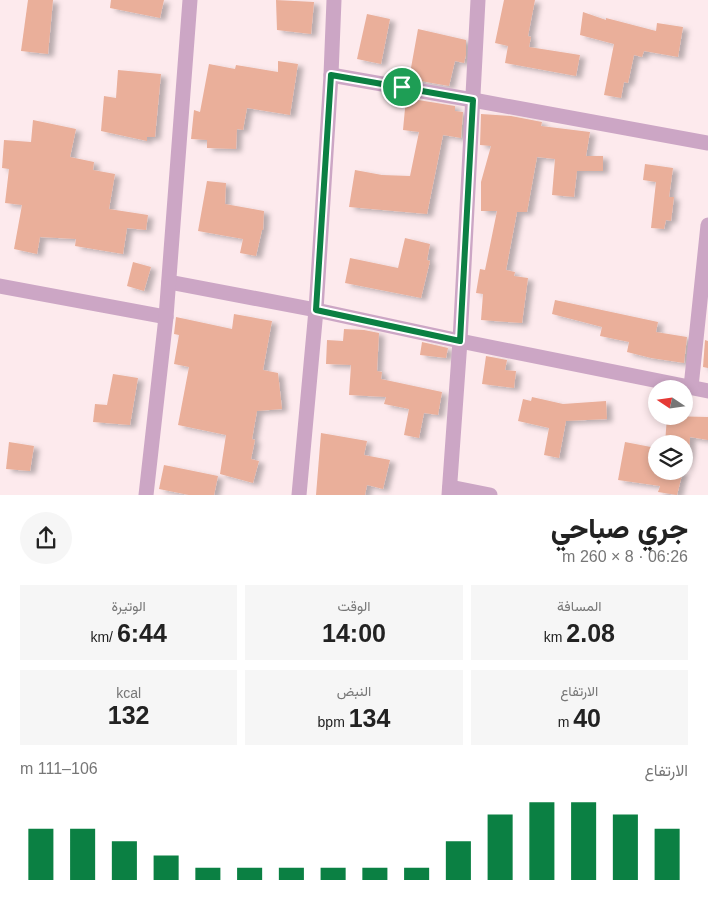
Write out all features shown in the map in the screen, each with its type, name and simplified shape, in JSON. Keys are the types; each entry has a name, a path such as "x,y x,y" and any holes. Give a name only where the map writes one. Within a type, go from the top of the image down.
{"street":[{"path":"146,495 166,317 190,0"},
{"path":"299,495 316,310 334,0"},
{"path":"478,0 460,341 449,491 490,495"},
{"path":"331,75 708,143"},
{"path":"692,380 708,225"},
{"path":"169,282 316,310 656,380"},
{"path":"0,286 166,317"},
{"path":"693,387 708,391"}],"building":[{"path":"28,0 53,0 48,54 21,51"},
{"path":"111,0 164,0 160,18 110,8"},
{"path":"276,0 314,2 311,34 277,30"},
{"path":"504,0 535,0 528,36 531,37 529,47 580,55 576,76 505,63 508,46 495,43"},
{"path":"583,12 606,20 606,18 656,31 657,23 683,27 678,57 644,51 642,57 634,55 628,83 624,82 621,98 604,95 614,44 580,35"},
{"path":"367,14 390,19 381,64 357,59"},
{"path":"418,29 466,40 464,63 455,61 449,86 409,79"},
{"path":"278,61 298,64 290,115 247,108 243,130 237,129 236,149 207,148 207,140 191,139 194,110 200,112 209,64 235,69 236,65 278,72"},
{"path":"118,70 161,74 155,137 147,137 147,141 101,131 104,96 116,98"},
{"path":"406,98 455,106 455,111 463,112 461,138 443,135 427,214 349,207 355,170 382,175 410,176 419,132 403,130"},
{"path":"481,114 511,116 542,122 541,126 590,132 586,156 603,156 603,171 577,171 574,197 552,195 555,159 537,157 527,212 517,212 506,270 515,272 514,276 528,278 522,323 481,320 483,294 476,293 480,269 485,270 497,211 481,211 481,182 491,146 480,145"},
{"path":"33,120 76,129 70,157 94,162 93,170 115,174 109,209 148,215 146,230 127,228 123,254 75,246 76,239 40,237 37,254 14,249 22,205 5,203 9,169 2,168 4,140 31,142"},
{"path":"645,164 673,168 669,197 674,197 671,221 666,220 664,229 651,228 656,182 643,180"},
{"path":"207,181 226,183 225,204 264,211 263,230 256,256 240,253 243,239 198,231"},
{"path":"405,238 430,244 427,260 430,261 421,298 345,283 350,258 398,268"},
{"path":"133,262 151,267 144,291 127,286"},
{"path":"555,300 658,322 656,332 687,337 684,363 627,352 629,342 600,336 602,327 552,314"},
{"path":"234,314 272,321 263,370 278,373 282,409 257,411 252,439 255,440 251,459 259,461 253,483 220,474 226,435 178,425 189,367 174,364 179,335 174,334 176,317 232,329"},
{"path":"344,329 379,333 377,371 382,372 381,379 442,392 438,415 424,413 419,438 404,435 409,409 384,404 386,397 349,395 351,365 326,364 327,340 343,341"},
{"path":"705,340 708,341 708,368 703,367"},
{"path":"422,342 448,348 446,358 420,355"},
{"path":"486,356 507,360 505,370 516,371 514,388 482,384"},
{"path":"113,374 138,378 130,425 93,422 95,404 107,405"},
{"path":"532,397 563,404 606,401 607,419 566,421 559,458 544,455 549,428 518,421 523,399 531,401"},
{"path":"693,417 708,417 708,440 693,438 693,435 666,435 666,425 693,425"},
{"path":"321,433 367,441 364,455 390,460 383,489 367,485 365,495 316,495"},
{"path":"9,442 34,446 30,471 6,469"},
{"path":"625,442 648,446 648,480 681,480 677,495 658,492 660,486 618,480"},
{"path":"164,465 218,476 214,495 189,495 159,489"}],"route":[{"path":"331,75 402,87 473,100 460,341 316,310 331,75"}]}
